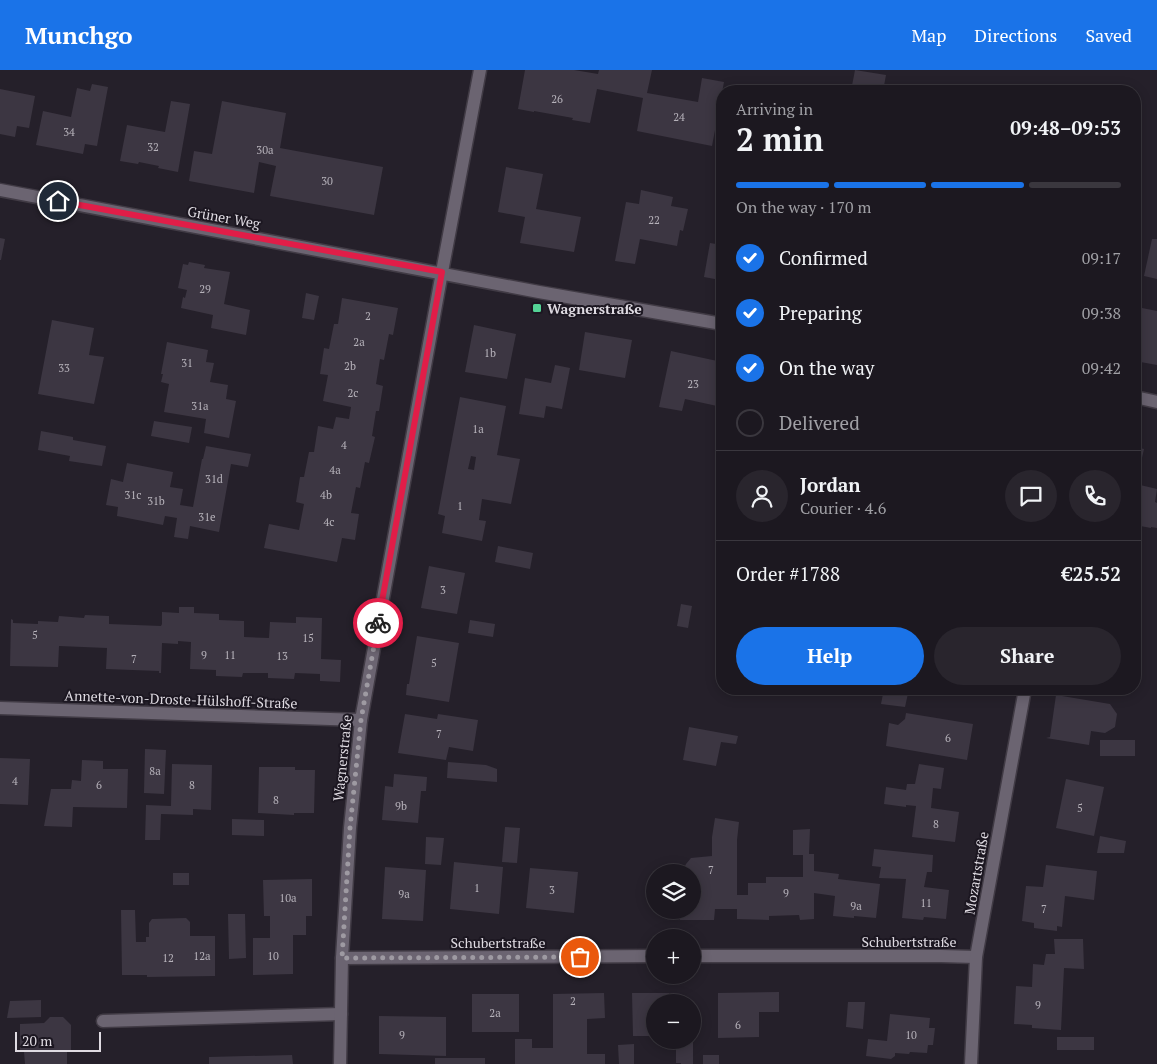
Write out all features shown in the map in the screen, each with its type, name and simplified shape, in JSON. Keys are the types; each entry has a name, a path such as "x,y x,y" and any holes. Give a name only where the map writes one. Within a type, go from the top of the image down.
{"street":[{"path":"442,272 480,70"},
{"name":"Grüner Weg","path":"0,190 442,272 539,292 716,323"},
{"name":"Wagnerstraße","path":"340,1064 342,958 350,828 361,720 442,272"},
{"path":"1141,398 1157,402"},
{"name":"Mozartstraße","path":"971,1064 976,957 1024,695"},
{"name":"Annette-von-Droste-Hülshoff-Straße","path":"0,708 361,720"},
{"name":"Schubertstraße","path":"342,958 646,956"},
{"name":"Schubertstraße","path":"701,956 976,957"},
{"path":"103,1021 341,1014"}],"building":[{"path":"525,70 574,70 598,74 599,70 652,70 647,93 698,102 702,78 724,82 723,85 716,85 716,125 712,146 637,131 643,98 597,89 590,123 572,120 573,118 518,109"},
{"path":"855,70 886,75 884,85 852,85"},
{"path":"92,84 108,87 97,146 85,144 83,154 36,145 43,111 71,117 77,88 90,91"},
{"path":"0,89 35,96 29,128 17,126 15,137 0,134"},
{"path":"171,101 190,104 178,172 139,162 138,164 120,161 127,125 165,132"},
{"path":"222,101 286,113 280,148 383,167 374,215 270,196 276,166 259,162 254,193 189,181 194,151 212,154"},
{"path":"506,167 543,174 536,209 581,217 574,252 520,243 525,217 498,212"},
{"path":"641,190 673,197 671,206 688,209 683,231 680,230 677,246 640,239 635,264 615,261 626,202 639,204"},
{"path":"0,238 5,239 1,260 0,260"},
{"path":"1152,239 1157,239 1157,279 1144,276"},
{"path":"710,243 716,244 716,279 704,277"},
{"path":"189,262 205,265 204,268 230,272 224,304 250,310 246,335 211,328 213,315 181,308 183,297 185,298 187,290 178,288 183,264 188,265"},
{"path":"306,293 319,296 314,320 302,318"},
{"path":"342,298 398,308 393,335 389,334 384,360 380,359 376,384 383,386 372,436 375,437 369,463 365,462 360,488 356,487 351,513 359,514 355,540 342,538 337,562 264,548 269,524 299,530 304,504 296,502 300,477 304,477 309,452 314,452 318,426 333,429 336,417 349,419 351,407 323,401 328,375 320,374 324,348 329,349 334,324 338,324"},
{"path":"1141,308 1157,311 1157,365 1141,362"},
{"path":"52,320 94,328 89,355 104,357 94,404 38,394"},
{"path":"474,325 516,334 507,379 465,372"},
{"path":"585,332 632,340 625,378 579,370"},
{"path":"167,342 208,350 206,362 214,363 210,382 228,385 226,399 236,401 229,438 204,433 206,419 164,412 169,384 161,382 163,374 161,374"},
{"path":"671,351 716,361 716,406 685,399 682,411 659,407"},
{"path":"555,365 570,368 562,409 546,406 544,418 519,414 525,378 551,383"},
{"path":"460,397 506,406 497,455 520,459 511,504 482,499 479,520 486,521 482,541 442,533 445,516 438,514","holes":["471,456 476,457 474,470 468,469"]},
{"path":"154,421 192,427 189,443 151,436"},
{"path":"41,431 73,437 73,440 106,446 102,466 69,461 70,456 38,450"},
{"path":"206,446 251,454 248,467 231,464 219,532 190,526 188,539 174,537 177,518 165,516 163,525 117,516 118,507 106,505 111,479 123,482 127,463 173,472 170,487 183,489 180,505 193,507"},
{"path":"1141,448 1144,449 1141,462"},
{"path":"1141,485 1157,489 1155,502 1157,503 1157,528 1141,526"},
{"path":"498,546 533,553 530,569 495,562"},
{"path":"429,566 465,573 457,614 421,608"},
{"path":"681,604 692,606 688,628 677,626"},
{"path":"179,607 194,607 194,613 219,614 219,620 244,621 244,637 269,638 270,622 296,623 296,617 322,618 321,659 341,660 340,682 320,681 320,674 295,673 294,679 268,678 268,673 243,673 242,677 216,676 216,670 190,669 191,642 178,641 178,644 162,643 161,673 159,671 106,669 107,648 59,646 58,667 10,666 11,619 13,623 38,624 38,621 58,622 59,616 84,618 85,615 109,616 109,624 161,626 162,612 179,613"},
{"path":"470,620 495,624 493,637 468,633"},
{"path":"417,636 459,643 449,702 406,695"},
{"path":"883,695 908,695 905,707 881,704"},
{"path":"1056,695 1110,704 1117,714 1115,727 1105,733 1091,731 1089,745 1046,738 1050,737"},
{"path":"906,713 973,724 967,760 886,746 889,723 898,725 905,719"},
{"path":"405,714 437,719 438,714 478,720 473,751 449,747 446,760 398,753"},
{"path":"689,727 738,736 736,744 721,742 716,766 683,760"},
{"path":"1100,740 1135,740 1135,756 1100,756"},
{"path":"145,749 166,750 164,794 144,793"},
{"path":"0,758 30,759 28,805 0,804"},
{"path":"82,760 103,761 103,769 128,769 127,808 73,807 72,827 44,826 51,789 71,789 72,780 81,781"},
{"path":"448,762 486,765 497,769 497,782 447,778"},
{"path":"172,764 212,765 211,810 193,809 193,815 161,814 160,840 145,840 146,805 171,806"},
{"path":"919,764 944,768 941,789 933,788 931,808 959,812 955,842 912,837 916,806 906,805 906,807 884,804 886,787 906,790 907,784 915,784"},
{"path":"259,767 295,767 295,770 315,770 314,813 294,813 294,815 258,813"},
{"path":"394,774 427,777 426,791 421,791 418,823 382,820 385,786 393,787"},
{"path":"1066,779 1104,787 1094,836 1056,828"},
{"path":"715,818 739,822 737,840 737,895 748,895 748,883 766,883 766,877 803,877 803,855 793,855 793,830 810,829 809,854 814,854 814,871 839,874 838,879 880,884 876,918 833,916 835,896 814,893 814,919 800,920 799,915 769,916 769,920 737,919 737,909 715,909 714,920 680,920 701,919 701,864 686,864 691,858 712,856"},
{"path":"232,819 264,820 264,836 232,835"},
{"path":"505,827 520,828 517,863 502,862"},
{"path":"1100,836 1126,841 1124,853 1097,853"},
{"path":"426,837 444,838 441,865 425,864"},
{"path":"874,849 933,855 932,872 927,872 924,887 949,890 946,919 924,917 923,920 902,918 906,879 879,878 881,867 872,866"},
{"path":"454,862 503,867 499,914 450,909"},
{"path":"1046,865 1097,871 1094,900 1065,896 1062,927 1057,926 1057,931 1034,928 1034,923 1022,921 1026,886 1043,887"},
{"path":"385,867 426,870 423,921 382,919"},
{"path":"530,868 578,872 574,913 526,908"},
{"path":"173,873 189,873 189,885 173,885"},
{"path":"312,879 312,916 306,916 306,935 293,935 293,974 253,975 253,938 270,938 270,916 264,916 263,880"},
{"path":"121,910 135,910 136,942 146,942 146,937 149,937 149,923 152,919 186,918 190,922 190,936 215,936 215,976 147,977 147,975 122,975"},
{"path":"228,914 245,914 246,958 229,959"},
{"path":"1054,939 1083,939 1084,969 1064,968 1061,1030 1032,1028 1032,1025 1014,1024 1016,986 1032,987 1033,964 1044,965 1046,954 1055,954"},
{"path":"779,992 779,1012 759,1012 759,1037 718,1038 718,993"},
{"path":"604,993 605,1018 587,1019 587,1054 605,1054 605,1064 515,1064 515,1039 532,1039 532,1048 553,1048 553,994"},
{"path":"632,993 669,993 646,994 646,1036 633,1036"},
{"path":"472,994 519,994 519,1032 472,1032"},
{"path":"41,1000 41,1017 7,1018 10,1001"},
{"path":"848,1002 865,1002 863,1029 846,1027"},
{"path":"890,1014 930,1018 929,1028 935,1028 933,1045 928,1045 927,1053 895,1053 895,1056 891,1059 866,1056 868,1039 887,1041"},
{"path":"379,1016 446,1017 446,1056 379,1054"},
{"path":"50,1017 63,1017 71,1025 71,1051 67,1051 67,1064 25,1064 24,1052 20,1052 20,1024 44,1023"},
{"path":"1057,1037 1094,1037 1094,1050 1057,1050"},
{"path":"634,1044 634,1064 619,1064 618,1045"},
{"path":"676,1049 693,1049 693,1064 676,1063"},
{"path":"292,1055 293,1064 209,1064 209,1057"},
{"path":"703,1055 719,1055 719,1064 703,1064"},
{"path":"435,1058 485,1058 485,1064 435,1064"}],"way so far":[{"path":"378,623 361,720 350,828 342,958 580,957"}],"place":[{"name":"Wagnerstraße","path":"537,308"}],"route":[{"path":"58,201 442,272 378,623"}]}
